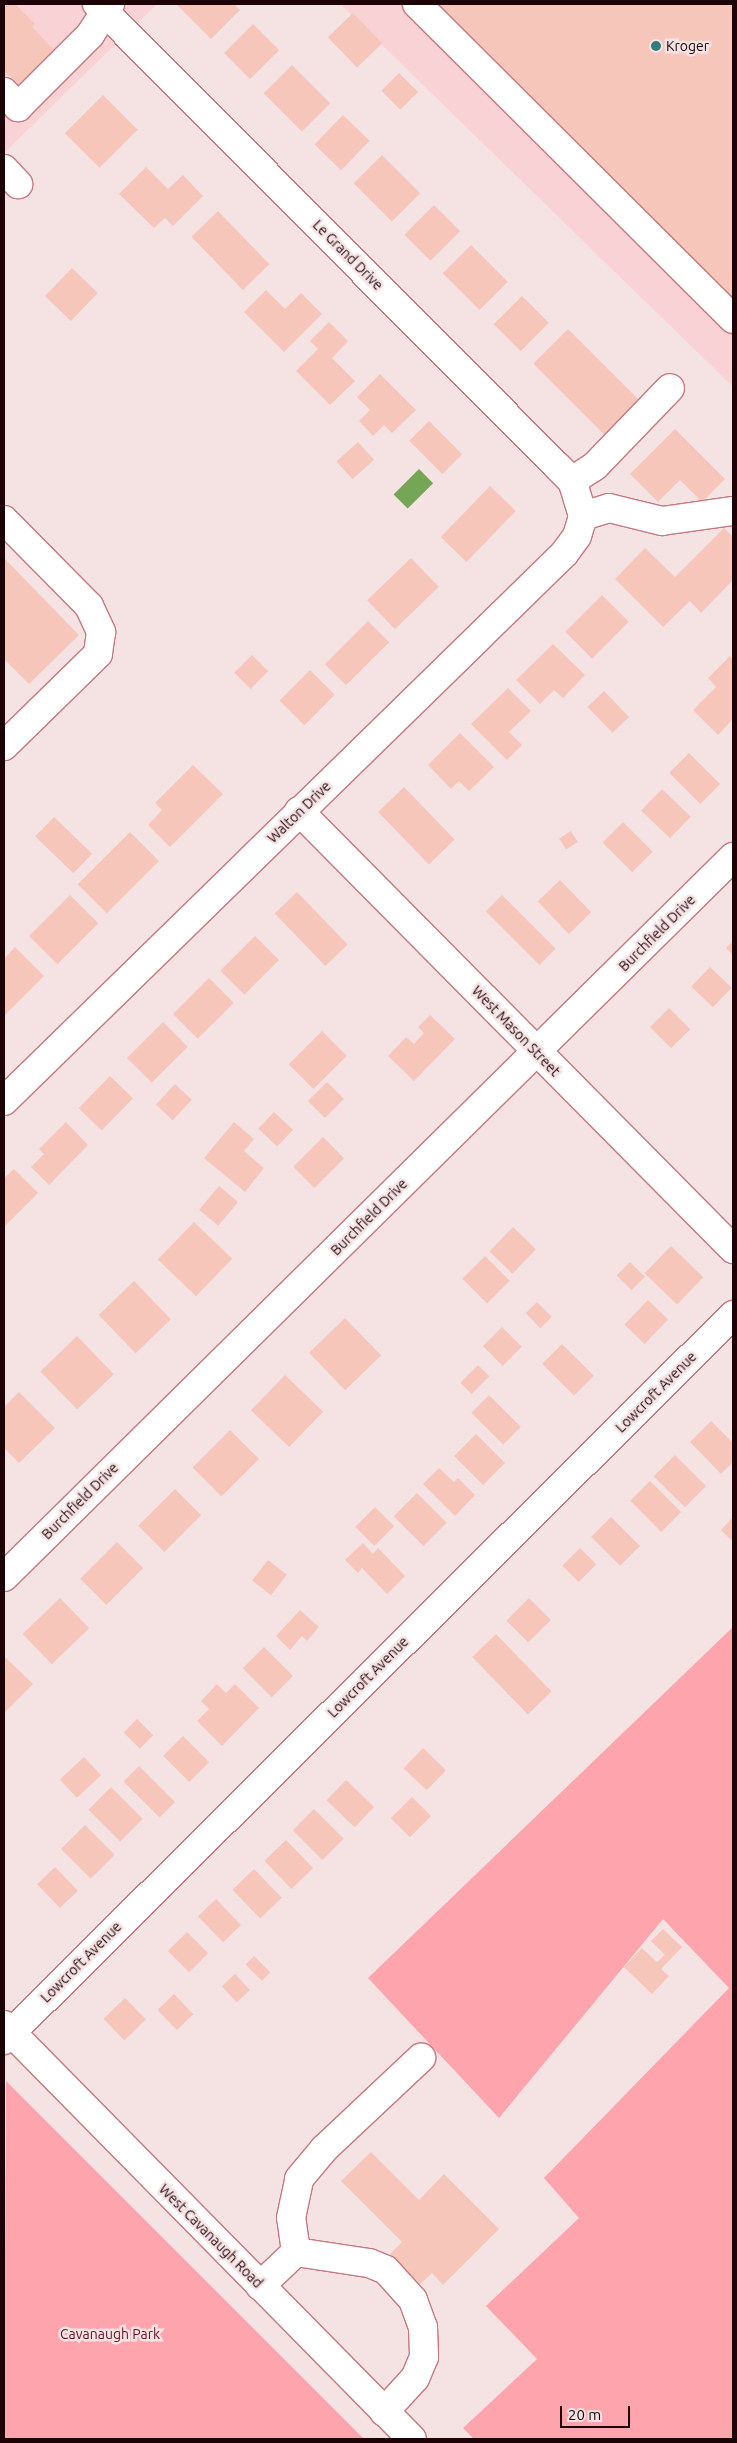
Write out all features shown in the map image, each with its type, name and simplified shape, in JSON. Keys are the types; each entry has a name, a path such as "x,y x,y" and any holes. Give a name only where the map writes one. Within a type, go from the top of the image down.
{"street":[{"path":"417,4 733,319"},
{"path":"4,92 18,107 90,35 104,6"},
{"name":"Le Grand Drive","path":"104,6 572,481 583,516"},
{"path":"572,481 601,460 670,388"},
{"path":"583,516 609,508 662,521 733,511"},
{"name":"Walton Drive","path":"4,1101 564,554 577,536 583,516"},
{"path":"4,520 89,606 101,632 98,654 4,746"},
{"name":"West Mason Street","path":"299,811 733,1249"},
{"name":"Burchfield Drive","path":"4,1577 733,857"},
{"name":"Lowcroft Avenue","path":"6,2032 733,1315"},
{"name":"West Cavanaugh Road","path":"6,2032 412,2439"},
{"path":"296,2252 291,2218 299,2179 325,2148 421,2058"},
{"path":"260,2286 296,2252"},
{"path":"296,2252 369,2263 386,2270 413,2300 423,2327 424,2357 415,2378 384,2412"}],"shaded area":[{"path":"4,4 157,4 4,153"},
{"path":"340,4 733,4 733,387"},
{"path":"419,469 433,483 408,509 394,494"}],"green space":[{"path":"733,1627 733,2439 474,2439 463,2428 537,2359 486,2306 579,2218 544,2178 729,1988 663,1919 499,2118 368,1978"},
{"name":"Cavanaugh Park","path":"6,2081 364,2439 4,2439"}],"building":[{"path":"4,4 15,4 35,24 32,27 55,51 20,86 4,70"},
{"path":"176,4 234,4 240,10 211,39"},
{"path":"433,4 733,4 733,306"},
{"path":"353,13 382,43 357,68 328,37"},
{"path":"253,24 279,50 250,79 224,53"},
{"path":"292,65 330,103 302,131 264,93"},
{"path":"399,73 418,92 400,110 381,91"},
{"path":"103,95 138,130 99,168 65,133"},
{"path":"343,115 370,141 341,170 315,144"},
{"path":"382,155 420,193 392,221 354,183"},
{"path":"146,167 168,189 183,175 203,196 173,226 165,218 154,228 119,194"},
{"path":"434,205 460,231 430,261 404,235"},
{"path":"218,211 269,264 243,290 191,237"},
{"path":"471,245 508,282 479,310 443,273"},
{"path":"72,268 98,293 71,321 45,296"},
{"path":"266,290 285,309 301,293 322,314 284,352 244,312"},
{"path":"522,296 549,323 521,351 494,324"},
{"path":"329,322 348,341 332,358 355,381 330,405 296,371 318,349 310,341"},
{"path":"568,329 644,405 609,439 533,364"},
{"path":"380,374 416,410 392,433 384,425 373,436 359,421 370,410 357,397"},
{"path":"429,421 462,454 442,474 409,441"},
{"path":"675,429 725,479 702,502 680,480 658,502 630,474"},
{"path":"358,442 374,460 353,479 336,461"},
{"path":"490,486 516,511 467,562 441,537"},
{"path":"724,528 733,537 733,580 701,613 690,601 663,627 615,579 645,548 675,577"},
{"path":"4,558 79,635 29,684 4,659"},
{"path":"411,558 439,587 395,629 367,600"},
{"path":"602,595 629,622 592,659 565,632"},
{"path":"368,621 389,642 346,685 325,664"},
{"path":"553,644 585,675 563,698 554,690 540,704 516,680"},
{"path":"252,655 268,671 251,689 234,673"},
{"path":"730,656 733,660 733,719 718,735 693,710 716,687 708,678"},
{"path":"310,670 335,695 304,725 280,700"},
{"path":"508,688 531,711 509,732 522,745 507,760 471,724"},
{"path":"604,691 629,717 612,733 587,707"},
{"path":"460,733 494,767 469,791 459,781 451,789 428,765"},
{"path":"689,753 720,784 700,804 669,773"},
{"path":"193,765 223,794 170,847 148,825 162,810 155,803"},
{"path":"404,787 455,840 429,865 378,812"},
{"path":"662,789 691,817 670,838 641,811"},
{"path":"54,817 92,854 73,873 35,836"},
{"path":"623,822 653,852 632,872 602,843"},
{"path":"571,831 578,842 566,849 559,838"},
{"path":"130,832 159,861 107,913 78,884"},
{"path":"560,880 591,912 569,934 538,902"},
{"path":"297,892 348,945 325,966 275,914"},
{"path":"70,895 98,923 57,964 29,936"},
{"path":"502,895 556,949 539,965 486,911"},
{"path":"255,936 279,960 244,995 220,971"},
{"path":"733,941 733,955 726,948"},
{"path":"15,947 44,976 4,1016 4,959"},
{"path":"710,967 732,988 713,1007 691,986"},
{"path":"209,978 234,1003 198,1039 173,1014"},
{"path":"669,1008 690,1029 671,1048 650,1027"},
{"path":"430,1015 455,1039 414,1081 388,1056 406,1037 414,1044 424,1033 418,1027"},
{"path":"163,1022 188,1047 152,1083 127,1058"},
{"path":"322,1031 347,1056 314,1089 289,1064"},
{"path":"110,1076 133,1098 102,1131 79,1108"},
{"path":"327,1082 344,1099 325,1118 308,1101"},
{"path":"175,1084 192,1100 173,1120 156,1104"},
{"path":"274,1112 293,1130 277,1147 258,1129"},
{"path":"66,1122 88,1145 49,1185 31,1167 44,1154 39,1149"},
{"path":"234,1122 254,1139 244,1151 264,1168 245,1192 204,1158"},
{"path":"323,1137 344,1158 315,1188 293,1167"},
{"path":"14,1169 38,1193 4,1227 4,1178"},
{"path":"219,1186 238,1202 218,1226 199,1210"},
{"path":"194,1222 232,1259 196,1296 158,1259"},
{"path":"513,1227 536,1249 512,1274 489,1251"},
{"path":"671,1246 703,1277 677,1305 645,1273"},
{"path":"485,1256 510,1281 487,1303 462,1279"},
{"path":"630,1262 645,1277 631,1290 617,1275"},
{"path":"134,1281 171,1319 136,1353 99,1315"},
{"path":"648,1300 668,1319 645,1344 624,1324"},
{"path":"537,1302 552,1317 541,1328 526,1313"},
{"path":"345,1318 381,1355 345,1390 309,1353"},
{"path":"502,1327 522,1347 503,1366 483,1346"},
{"path":"77,1336 114,1374 77,1410 40,1371"},
{"path":"562,1344 594,1376 574,1396 542,1364"},
{"path":"478,1365 489,1376 472,1394 460,1383"},
{"path":"285,1375 323,1412 289,1447 251,1410"},
{"path":"19,1392 55,1428 19,1463 4,1448 4,1407"},
{"path":"489,1395 521,1427 503,1444 471,1413"},
{"path":"711,1421 733,1443 733,1462 721,1474 690,1442"},
{"path":"230,1430 259,1459 222,1496 193,1467"},
{"path":"476,1434 505,1463 483,1485 454,1456"},
{"path":"675,1455 706,1486 685,1507 654,1476"},
{"path":"439,1468 454,1482 458,1478 475,1495 455,1516 423,1484"},
{"path":"650,1481 681,1512 661,1532 630,1501"},
{"path":"175,1489 201,1515 164,1552 138,1526"},
{"path":"417,1493 447,1523 423,1546 394,1516"},
{"path":"375,1507 394,1526 374,1546 355,1527"},
{"path":"611,1517 640,1546 620,1566 591,1537"},
{"path":"733,1517 733,1542 721,1530"},
{"path":"117,1542 143,1568 106,1605 80,1579"},
{"path":"363,1543 373,1554 378,1548 405,1576 387,1594 362,1568 358,1573 345,1560"},
{"path":"580,1548 596,1564 579,1582 562,1566"},
{"path":"268,1560 287,1575 271,1595 252,1580"},
{"path":"60,1598 89,1628 52,1664 23,1634"},
{"path":"529,1598 551,1620 528,1643 506,1621"},
{"path":"300,1610 319,1627 307,1641 302,1636 290,1650 276,1636"},
{"path":"496,1634 552,1692 528,1714 472,1657"},
{"path":"264,1647 293,1676 272,1697 243,1668"},
{"path":"6,1658 33,1684 4,1713 4,1660"},
{"path":"217,1684 226,1693 235,1684 259,1708 222,1746 197,1721 209,1709 201,1701"},
{"path":"137,1719 153,1735 140,1749 124,1732"},
{"path":"183,1736 209,1762 189,1782 163,1756"},
{"path":"423,1748 446,1770 427,1790 404,1768"},
{"path":"84,1757 101,1775 77,1798 60,1780"},
{"path":"139,1766 175,1802 160,1818 123,1782"},
{"path":"346,1780 374,1807 355,1827 327,1800"},
{"path":"111,1787 143,1819 120,1841 88,1810"},
{"path":"412,1797 431,1816 410,1837 391,1818"},
{"path":"314,1809 344,1839 322,1860 293,1830"},
{"path":"85,1825 115,1855 91,1879 61,1849"},
{"path":"286,1840 313,1868 292,1889 264,1861"},
{"path":"55,1867 78,1891 60,1908 37,1884"},
{"path":"254,1869 282,1898 260,1919 232,1890"},
{"path":"216,1899 241,1925 223,1942 198,1916"},
{"path":"663,1929 682,1947 661,1969 669,1976 652,1994 624,1967 642,1948 657,1962 665,1955 651,1941"},
{"path":"187,1932 208,1953 189,1972 168,1951"},
{"path":"254,1956 270,1972 262,1981 246,1964"},
{"path":"235,1974 250,1990 237,2002 222,1986"},
{"path":"174,1994 193,2014 177,2030 157,2010"},
{"path":"125,1998 146,2020 124,2040 103,2019"},
{"path":"371,2152 419,2200 444,2174 499,2229 443,2285 432,2273 420,2284 390,2254 402,2242 341,2181"}],"place":[{"name":"Kroger","path":"656,46"}]}
